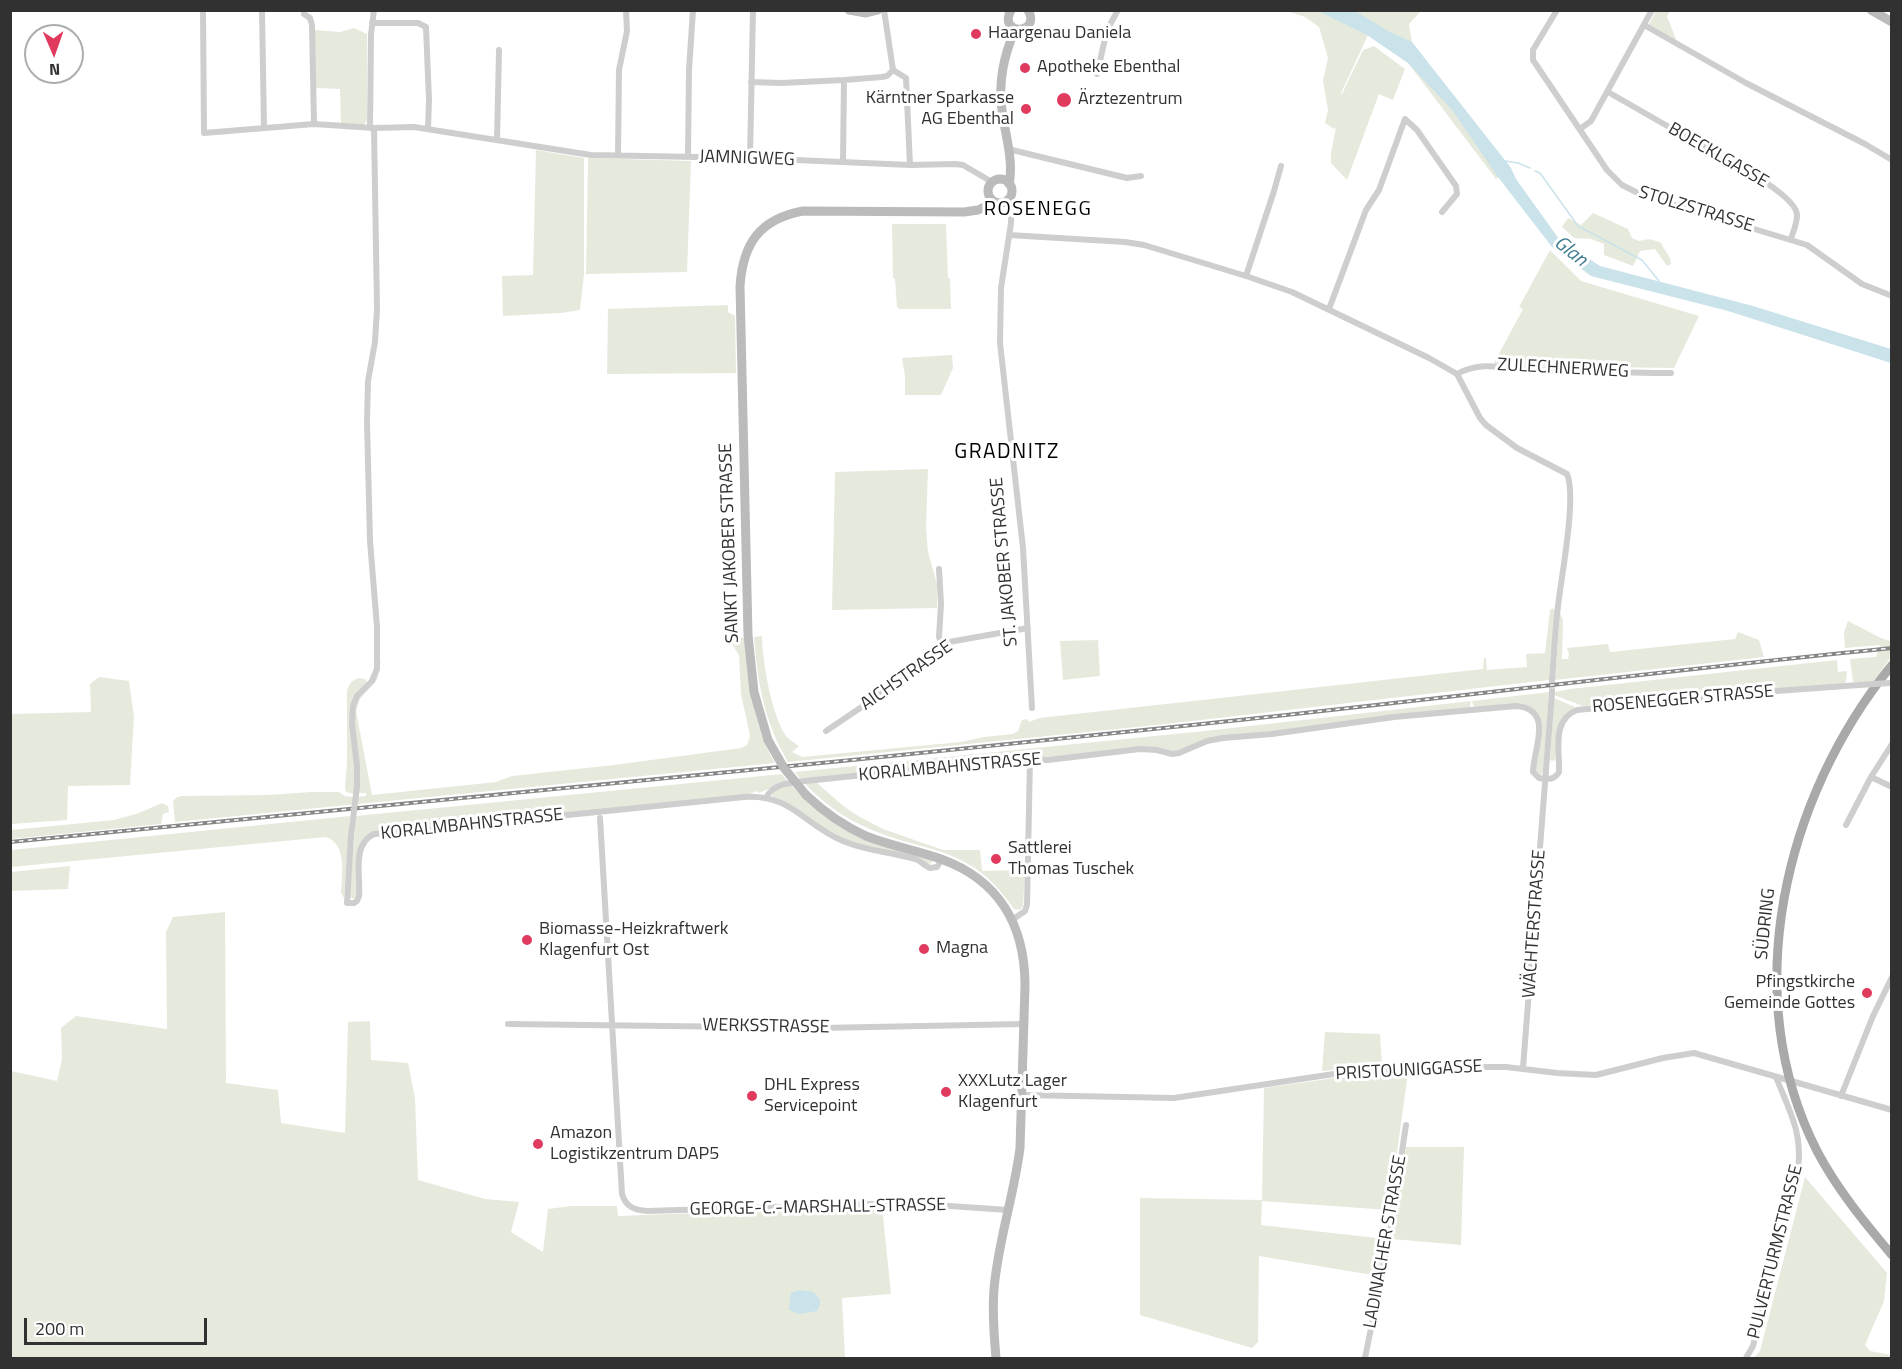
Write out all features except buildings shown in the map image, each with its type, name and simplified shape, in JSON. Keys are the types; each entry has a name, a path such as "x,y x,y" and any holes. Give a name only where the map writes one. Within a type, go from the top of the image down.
{"main road":[{"path":"849,10 866,12 878,10"},
{"path":"1871,10 1892,22"},
{"path":"1007,12 1009,22 1015,29 1023,29 1031,22 1030,11"},
{"path":"992,199 989,186 1001,182 1012,168 1000,87 1004,57 1015,29"},
{"path":"1001,182 1011,193 1007,200"},
{"name":"SANKT JAKOBER STRASSE","path":"1007,200 992,199 952,212 817,210 789,213 775,219 761,230 749,246 741,271 740,286 748,635 754,692 768,740 788,774 806,795 835,819 885,843 942,859 964,869 983,882 998,897 1012,920"},
{"name":"SÜDRING","path":"1892,665 1864,701 1831,758 1808,809 1790,870 1780,927 1777,988 1780,1029 1790,1082 1802,1117 1817,1151 1837,1185 1861,1218 1892,1254"},
{"path":"996,1359 992,1314 994,1287 1008,1210 1018,1171 1023,1095 1024,960 1012,920"}],"street":[{"name":"JAMNIGWEG","path":"203,10 204,133 314,124 372,128 414,127 583,154 963,165 1001,182"},
{"path":"262,10 264,128"},
{"path":"372,128 374,10"},
{"path":"618,155 619,70 627,31 626,10"},
{"path":"688,157 689,70 693,10"},
{"path":"750,158 753,10"},
{"path":"884,10 893,70 906,78 910,165"},
{"path":"1096,74 1107,30 1118,10"},
{"name":"STOLZSTRASSE","path":"1557,10 1533,50 1532,56 1535,64 1615,179 1631,191 1791,239 1815,250 1862,284 1892,296"},
{"path":"1580,129 1591,121 1652,10"},
{"path":"304,14 310,18 312,25 314,124"},
{"path":"372,23 418,23 426,27 428,129"},
{"path":"1644,26 1746,83 1891,159"},
{"path":"497,140 499,50"},
{"path":"751,82 781,83 882,77 887,76 893,70"},
{"path":"843,162 844,80"},
{"name":"BOECKLGASSE","path":"1608,92 1781,193 1797,212 1791,239"},
{"path":"1329,309 1366,210 1379,190 1405,119 1417,130 1456,186 1457,194 1442,212"},
{"name":"KORALMBAHNSTRASSE","path":"372,128 377,309 375,342 368,381 368,423 370,542 377,659 372,681 357,696 353,706 352,724 357,786 347,903 354,903 358,899 360,853 365,841 374,834 450,829 699,801 766,798 770,791 787,784 994,761 1048,760 1147,749 1179,753 1202,743 1223,738 1272,734 1394,717 1521,706 1531,710 1537,719 1539,742 1533,772 1539,778 1546,779"},
{"path":"1008,149 1127,178 1142,176"},
{"path":"1246,276 1281,166"},
{"name":"ST. JAKOBER STRASSE","path":"1007,200 1011,212 1001,288 1000,343 1023,548 1032,708"},
{"path":"1009,235 1134,243 1246,276 1292,292 1329,309 1457,374 1486,425 1517,448 1567,474 1570,480 1571,502 1552,680"},
{"name":"ZULECHNERWEG","path":"1457,374 1491,365 1526,370 1671,373"},
{"path":"939,569 941,604 939,637 943,648"},
{"name":"AICHSTRASSE","path":"826,731 884,692 949,642 1028,628"},
{"name":"ROSENEGGER STRASSE","path":"1546,779 1558,775 1558,741 1561,726 1567,716 1577,710 1891,682"},
{"path":"1546,779 1552,692"},
{"path":"1846,825 1871,777 1892,744"},
{"path":"1012,920 1025,911 1027,904 1030,760"},
{"path":"1871,777 1892,787"},
{"name":"WÄCHTERSTRASSE","path":"1523,1068 1546,779"},
{"path":"766,798 786,804 821,829 853,845 916,859 930,868 937,867 942,859"},
{"path":"600,818 612,1026"},
{"path":"1841,1096 1873,1016 1892,976"},
{"name":"WERKSSTRASSE","path":"508,1024 821,1028 1024,1024"},
{"name":"GEORGE-C.-MARSHALL-STRASSE","path":"612,1026 622,1194 629,1207 647,1211 906,1203 1008,1210"},
{"name":"PRISTOUNIGGASSE","path":"1023,1095 1174,1098 1334,1074 1434,1067 1523,1068 1596,1075 1694,1053 1892,1110"},
{"name":"PULVERTURMSTRASSE","path":"1746,1359 1753,1346 1763,1309 1798,1169 1800,1152 1798,1134 1776,1077"},
{"name":"LADINACHER STRASSE","path":"1365,1359 1388,1244 1406,1125"}],"shaded area":[{"path":"1287,11 1421,11 1409,24 1412,43 1511,168 1496,179 1408,63 1368,35 1341,96 1363,50 1374,46 1405,69 1393,100 1379,94 1347,180 1331,163 1336,127 1334,129 1325,123 1328,110 1323,81 1328,58 1319,27 1305,17"},
{"path":"1656,11 1670,11 1667,16 1677,42 1648,26"},
{"path":"354,28 367,34 367,120 364,125 341,123 340,89 315,88 314,30 340,32"},
{"path":"536,150 584,158 584,274 580,310 503,316 502,276 533,275"},
{"path":"588,158 691,161 687,272 586,274"},
{"path":"1593,213 1628,229 1632,238 1639,241 1649,239 1660,242 1671,264 1667,266 1655,249 1640,251 1633,266 1604,255 1604,244 1591,239 1574,238 1562,227 1568,218 1581,225"},
{"path":"892,224 946,224 951,309 900,309 897,307 895,279 893,278"},
{"path":"1550,250 1581,281 1699,316 1674,368 1527,366 1494,363 1523,309 1519,307"},
{"path":"728,305 728,312 735,316 736,373 607,374 608,309"},
{"path":"952,355 953,368 941,395 905,395 902,358"},
{"path":"928,469 926,527 928,552 937,584 937,608 832,610 835,472"},
{"path":"1553,608 1555,610 1549,680 1157,725 788,762 768,717 758,671 754,637 762,636 766,673 777,717 787,737 799,746 792,752 802,757 961,742 1013,734 1018,731 1022,720 1027,719 1029,722 1039,718 1483,669 1484,658 1486,658 1487,670 1527,667 1526,654 1545,653 1550,610"},
{"path":"1560,613 1563,620 1562,659 1568,659 1567,648 1608,644 1610,652 1735,639 1738,632 1759,640 1764,657 1555,680"},
{"path":"1848,621 1891,641 1891,657 1873,682 1853,682 1850,659 1876,657 1880,645 1845,648 1844,632"},
{"path":"739,637 744,638 757,719 775,763 175,822 173,801 182,796 339,792 345,796 366,796 366,793 358,793 355,702 368,689 381,660 377,680 360,699 356,711 372,795 496,782 512,776 741,748 747,745 750,736 741,694 739,656 731,641"},
{"path":"1098,640 1100,676 1063,680 1060,641"},
{"path":"1837,660 1838,672 1847,671 1846,682 1840,685 1583,706 1554,695 1555,692 1570,689"},
{"path":"99,677 129,681 134,717 130,785 68,786 67,820 11,824 11,714 91,712 90,684"},
{"path":"358,678 365,679 367,683 354,697 355,785 353,794 346,792 345,787 347,690 351,682"},
{"path":"1549,692 1543,772 1538,775 1535,772 1541,732 1536,714 1521,704 1474,708 1472,701"},
{"path":"1554,698 1575,707 1560,721 1555,760 1552,761 1550,760"},
{"path":"1471,701 1470,708 1226,736 1172,751 1158,747 800,779 795,772 1205,731"},
{"path":"782,774 787,781 759,793 757,791 747,795 365,838 357,894 354,899 349,897 356,816"},
{"path":"816,782 842,805 883,829 943,850 980,850 982,871 1019,870 1025,872 1023,906 1020,910 1014,909 988,878 960,860 936,850 888,836 837,812 804,783"},
{"path":"791,785 807,801 839,825 873,841 932,860 932,863 928,864 835,836 790,804 772,796 776,790"},
{"path":"162,803 168,806 169,812 163,814 161,824 11,839 11,830 114,820"},
{"path":"350,816 344,898 341,893 340,853 333,840 326,837 11,867 11,850"},
{"path":"70,866 68,889 11,891 11,872"},
{"path":"225,912 226,1083 278,1090 281,1123 345,1133 348,1022 370,1021 371,1060 408,1063 415,1098 418,1180 485,1199 519,1202 511,1232 543,1252 548,1209 571,1206 617,1206 618,1216 882,1206 891,1294 842,1298 845,1358 11,1358 11,1071 57,1081 62,1059 61,1028 76,1016 167,1029 166,932 173,917"},
{"path":"1325,1032 1380,1034 1382,1066 1322,1071"},
{"path":"1408,1073 1389,1210 1262,1201 1261,1225 1386,1239 1378,1276 1259,1256 1258,1342 1252,1348 1140,1315 1140,1198 1262,1200 1264,1088 1334,1078"},
{"path":"1406,1147 1464,1147 1461,1245 1392,1239"},
{"path":"1805,1177 1887,1273 1884,1301 1865,1345 1870,1351 1891,1355 1891,1358 1754,1358 1760,1351"}],"water":[{"name":"Glan","path":"1318,11 1355,11 1388,31 1412,42 1511,168 1516,179 1559,239 1600,266 1753,306 1891,349 1891,363 1728,311 1591,276 1552,247 1498,177 1453,111 1408,63 1367,35"},
{"path":"800,1290 813,1292 820,1299 817,1311 799,1314 789,1310 791,1293"}],"waterway":[{"path":"1505,161 1530,168"},
{"path":"1535,171 1540,173 1578,226 1642,260 1659,281"}],"tunnel":[{"path":"1552,680 1552,692"}],"railway":[{"path":"10,842 1053,740 1892,648"}],"place":[{"name":"Haargenau Daniela","path":"976,34"},
{"name":"Apotheke Ebenthal","path":"1025,68"},
{"name":"Ärztezentrum","path":"1064,100"},
{"name":"Kärntner Sparkasse AG Ebenthal","path":"1026,109"},
{"name":"Sattlerei Thomas Tuschek","path":"996,859"},
{"name":"Biomasse-Heizkraftwerk Klagenfurt Ost","path":"527,940"},
{"name":"Magna","path":"924,949"},
{"name":"Pfingstkirche Gemeinde Gottes","path":"1867,993"},
{"name":"XXXLutz Lager Klagenfurt","path":"946,1092"},
{"name":"DHL Express Servicepoint","path":"752,1096"},
{"name":"Amazon Logistikzentrum DAP5","path":"538,1144"}],"district":[{"name":"ROSENEGG","path":"1038,210"},
{"name":"GRADNITZ","path":"1007,453"}]}
